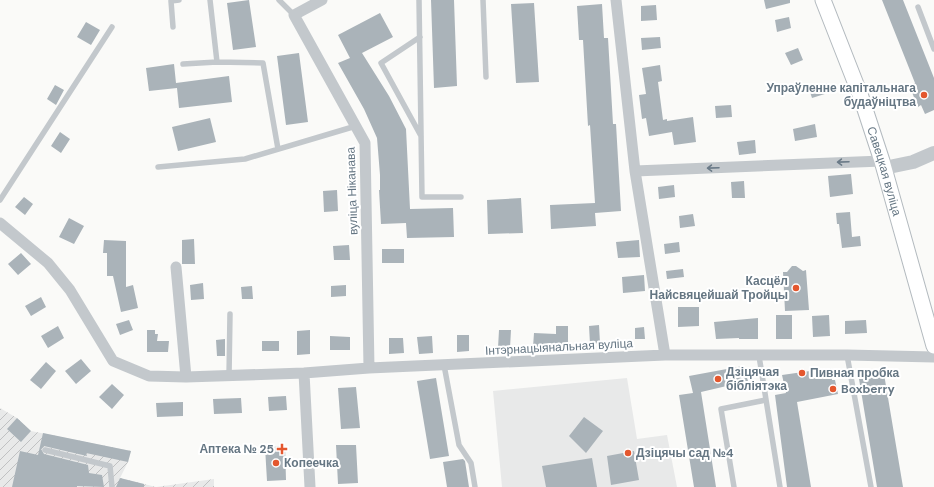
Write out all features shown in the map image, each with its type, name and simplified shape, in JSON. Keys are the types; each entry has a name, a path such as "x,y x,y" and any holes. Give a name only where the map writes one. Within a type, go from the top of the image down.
{"main road":[{"name":"Савецкая вуліца","path":"823,0 861,97 883,165 934,346"}],"street":[{"path":"294,15 322,0"},
{"path":"616,0 635,171 665,355"},
{"name":"вуліца Ніканава","path":"294,15 365,143 369,368"},
{"path":"635,171 883,165 913,162 934,153"},
{"name":"Інтэрнацыянальная вуліца","path":"0,223 48,263 70,290 113,361 149,376 186,377 304,373 369,368 665,355 847,355 934,357"},
{"path":"176,267 186,377"},
{"path":"304,373 310,487"}],"lane":[{"path":"173,27 171,1 179,0"},
{"path":"210,0 217,62"},
{"path":"279,0 294,15"},
{"path":"419,0 422,197 461,197"},
{"path":"483,0 486,77"},
{"path":"918,7 934,49"},
{"path":"0,200 112,27"},
{"path":"420,37 381,63 421,136"},
{"path":"183,64 217,62 263,63 278,149"},
{"path":"158,167 245,159 356,126"},
{"path":"229,376 230,314"},
{"path":"847,355 871,487"},
{"path":"759,356 780,487"},
{"path":"444,365 459,445 471,462 475,487"},
{"path":"734,487 721,409 766,400"},
{"path":"45,450 110,466 112,487"}],"shaded area":[{"path":"627,378 637,439 667,435 677,487 502,487 493,391"},
{"path":"0,408 17,418 31,431 131,451 128,462 120,478 156,487 0,487"},
{"path":"214,479 214,487 156,487"}],"building":[{"path":"249,0 256,47 233,50 227,3"},
{"path":"431,0 454,0 457,86 434,88"},
{"path":"764,0 790,0 790,3 766,9"},
{"path":"882,0 903,0 934,78 934,110 925,114 921,105 918,107 909,85 915,83"},
{"path":"534,3 539,82 516,83 511,4"},
{"path":"602,4 604,38 608,38 613,124 616,124 621,211 595,213 596,226 551,229 550,205 595,203 590,125 588,126 583,40 579,40 577,6"},
{"path":"656,5 657,20 641,21 641,6"},
{"path":"380,13 393,37 362,53 389,96 406,129 410,209 453,208 454,237 407,238 406,223 381,224 379,190 380,175 377,138 364,109 338,63 350,58 338,35"},
{"path":"789,17 791,28 777,32 775,20"},
{"path":"86,22 100,30 91,45 77,37"},
{"path":"660,37 661,48 642,50 641,38"},
{"path":"798,48 803,60 791,65 785,53"},
{"path":"299,53 308,122 286,125 277,56"},
{"path":"174,64 176,83 229,76 232,102 179,108 177,88 149,91 146,68"},
{"path":"660,65 662,81 658,82 663,120 667,119 667,121 693,117 696,142 674,145 672,132 649,136 646,118 642,119 639,95 646,94 642,68"},
{"path":"828,83 831,92 812,98 809,89"},
{"path":"55,85 64,90 56,105 47,99"},
{"path":"731,105 732,117 716,118 715,106"},
{"path":"210,118 216,142 178,151 172,127"},
{"path":"815,124 817,137 795,141 793,129"},
{"path":"60,132 70,139 61,153 51,146"},
{"path":"755,140 756,153 739,155 737,142"},
{"path":"851,174 853,194 830,197 828,176"},
{"path":"744,181 745,198 732,198 731,182"},
{"path":"674,185 675,197 659,199 658,187"},
{"path":"337,190 338,211 324,212 323,191"},
{"path":"24,197 33,204 25,215 15,207"},
{"path":"521,198 523,233 488,234 487,200"},
{"path":"850,212 852,237 860,236 861,246 842,248 836,213"},
{"path":"693,214 695,226 680,228 679,216"},
{"path":"69,218 84,226 74,244 59,237"},
{"path":"194,239 195,264 182,264 182,240"},
{"path":"104,240 126,241 126,287 133,285 138,308 121,312 113,276 107,276 107,253 103,253"},
{"path":"639,240 640,257 618,258 616,242"},
{"path":"679,242 680,252 665,254 664,244"},
{"path":"349,245 350,260 334,260 333,246"},
{"path":"382,249 404,249 404,263 382,263"},
{"path":"21,253 31,264 18,275 8,264"},
{"name":"Касцёл Найсвяцейшай Тройцы","path":"792,266 796,266 803,271 806,270 809,310 785,311 783,272 787,272"},
{"path":"683,269 684,277 667,279 666,271"},
{"path":"644,275 645,291 623,293 622,277"},
{"path":"203,283 204,299 191,300 190,285"},
{"path":"346,285 346,296 331,297 331,286"},
{"path":"252,286 253,299 242,299 241,287"},
{"path":"41,297 46,307 31,316 25,306"},
{"path":"678,307 699,307 699,326 678,327"},
{"path":"776,315 792,315 792,339 776,339"},
{"path":"829,315 830,336 813,337 812,316"},
{"path":"758,318 758,339 716,339 714,322"},
{"path":"129,320 133,330 120,335 116,324"},
{"path":"866,320 867,333 845,334 845,321"},
{"path":"599,325 600,343 590,344 589,326"},
{"path":"58,326 64,338 48,348 41,336"},
{"path":"556,326 568,326 568,346 533,347 534,333 556,334"},
{"path":"644,327 645,339 635,339 635,328"},
{"path":"147,330 155,330 155,334 158,334 157,341 169,341 168,352 147,352"},
{"path":"310,330 310,354 297,355 297,331"},
{"path":"499,330 511,330 510,348 498,348"},
{"path":"457,335 469,335 469,351 457,352"},
{"path":"330,336 350,337 350,350 330,350"},
{"path":"432,336 433,353 419,354 417,337"},
{"path":"389,338 403,338 404,353 389,354"},
{"path":"225,339 225,356 217,356 216,340"},
{"path":"262,341 279,341 279,351 262,351"},
{"path":"81,359 91,371 76,384 65,371"},
{"path":"46,362 56,371 41,389 30,380"},
{"path":"743,366 748,381 701,392 716,487 694,487 679,395 693,393 689,376"},
{"path":"831,368 832,380 835,380 838,394 797,402 811,487 787,487 775,395 786,393 782,375"},
{"path":"884,374 903,487 877,487 859,379"},
{"path":"436,378 449,456 430,459 417,381"},
{"path":"112,384 124,395 112,409 99,397"},
{"path":"356,387 360,428 341,429 338,388"},
{"path":"286,396 287,410 269,411 268,397"},
{"path":"241,398 242,413 214,414 213,399"},
{"path":"183,402 183,416 157,417 156,403"},
{"path":"584,417 603,431 586,453 569,436"},
{"path":"17,418 31,431 21,442 7,429"},
{"path":"43,433 131,451 128,462 86,453 87,456 44,446 41,449 44,454 88,465 89,473 102,475 104,487 12,487 20,451 38,455"},
{"path":"336,445 356,445 358,483 338,484"},
{"name":"Копеечка","path":"285,446 286,480 267,481 265,447"},
{"path":"634,451 639,480 611,485 607,456"},
{"path":"592,458 597,487 546,487 542,466"},
{"path":"463,459 465,461 469,487 447,487 443,462"},
{"path":"120,478 144,484 144,487 116,487"}],"place":[{"name":"Упраўленне капітальнага будаўніцтва","path":"924,95"},
{"name":"Касцёл Найсвяцейшай Тройцы","path":"796,288"},
{"name":"Пивная пробка","path":"802,373"},
{"name":"Дзіцячая бібліятэка","path":"718,379"},
{"name":"Boxberry","path":"833,389"},
{"name":"Аптека № 25","path":"282,449"},
{"name":"Дзіцячы сад №4","path":"628,453"},
{"name":"Копеечка","path":"276,463"}]}
